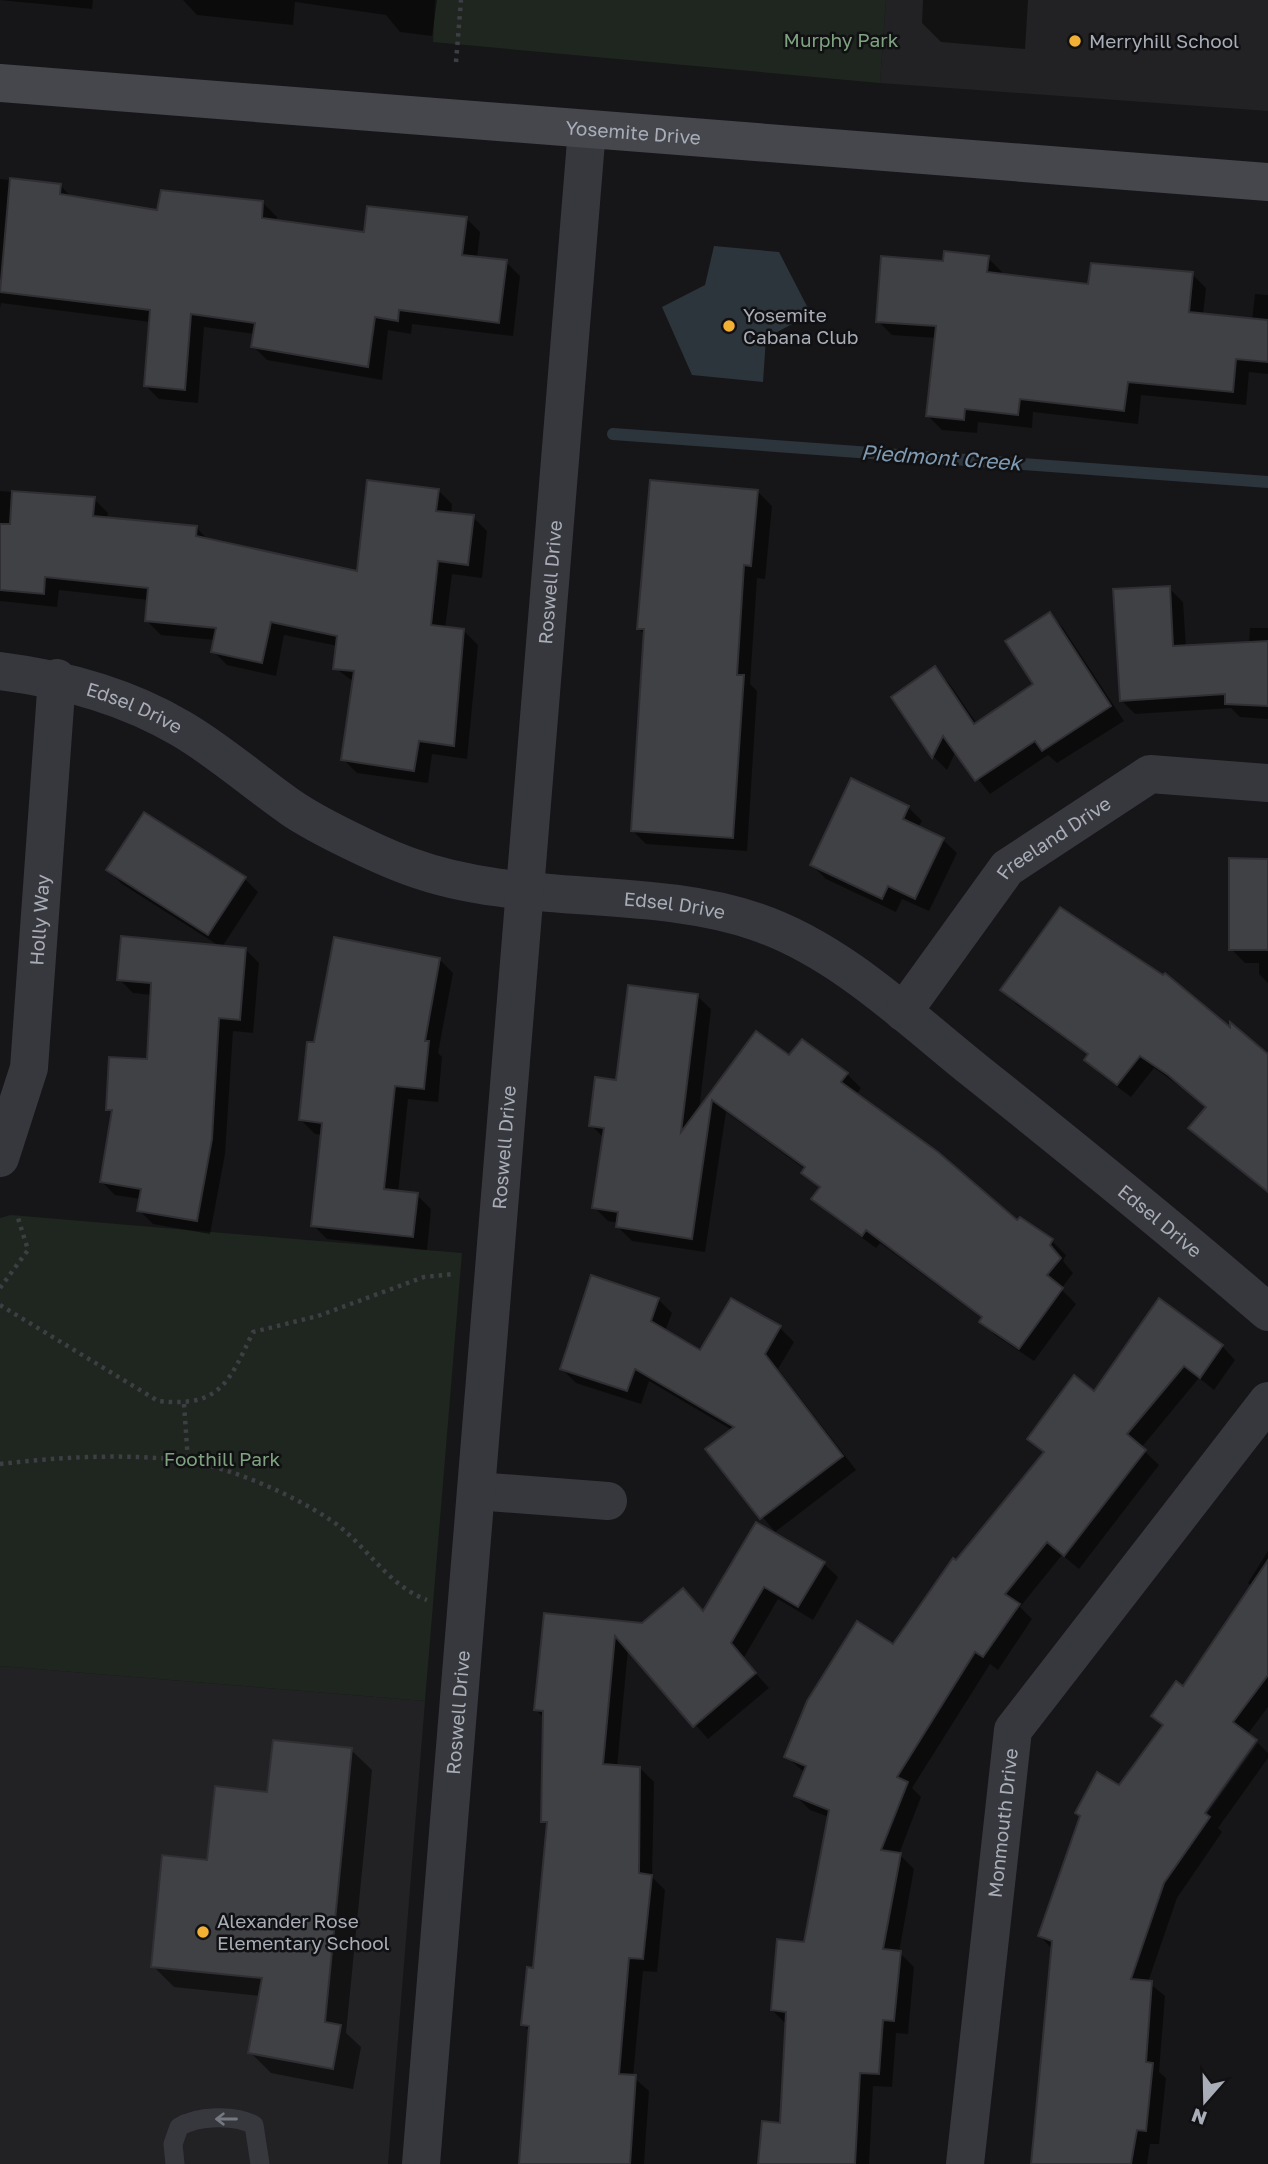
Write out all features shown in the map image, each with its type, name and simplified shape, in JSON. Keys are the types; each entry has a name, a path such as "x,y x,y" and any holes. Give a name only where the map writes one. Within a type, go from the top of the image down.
{"street":[{"name":"Yosemite Drive","path":"0,83 1268,182"},
{"name":"Roswell Drive","path":"421,2164 587,129"},
{"name":"Edsel Drive","path":"0,671 57,678 131,703 182,729 296,811 409,867 452,880 663,904 758,922 841,967 903,1012 1170,1228 1268,1312"},
{"name":"Holly Way","path":"0,1158 29,1068 57,678"},
{"name":"Freeland Drive","path":"903,1012 1007,868 1150,774 1268,783"},
{"name":"Monmouth Drive","path":"965,2164 1013,1730 1268,1401"},
{"path":"476,1491 608,1501"}],"lane":[{"path":"175,2164 173,2144 178,2127 192,2119 244,2120 254,2125 260,2164"}],"path":[{"path":"456,62 461,0"},
{"path":"0,1288 28,1250 18,1218"},
{"path":"0,1305 158,1401 184,1404 220,1391 234,1373 253,1332 318,1316 424,1277 456,1273"},
{"path":"184,1404 188,1461"},
{"path":"0,1464 96,1457 188,1461 273,1487 331,1520 402,1587 416,1596 430,1601 466,1604"}],"shaded area":[{"name":"Merryhill School","path":"886,0 1268,0 1268,111 880,83"},
{"name":"Yosemite Cabana Club","path":"714,246 779,252 811,314 766,338 763,382 692,375 662,307 705,285"},
{"name":"Alexander Rose Elementary School","path":"0,1666 425,1701 388,2164 0,2164"}],"green space":[{"name":"Murphy Park","path":"435,0 886,0 880,83 433,42"},
{"name":"Foothill Park","path":"11,1215 462,1253 425,1701 0,1666 0,1218"}],"building":[{"path":"10,178 61,184 60,194 157,210 161,190 263,201 262,218 364,232 367,206 467,217 462,255 507,260 499,323 399,310 398,321 375,317 368,367 251,347 255,323 191,314 185,390 144,386 150,310 0,292"},
{"path":"944,251 989,256 987,272 1088,284 1091,263 1193,272 1189,312 1268,320 1268,362 1236,359 1233,392 1128,382 1124,411 1020,399 1018,415 965,409 964,420 926,416 936,326 876,322 881,256 943,261"},
{"path":"367,480 439,489 436,511 474,515 468,565 438,561 431,625 464,629 454,746 419,741 414,771 341,760 354,671 333,669 337,636 271,622 262,663 211,652 216,628 145,621 148,588 45,577 44,594 0,590 0,524 10,524 12,491 95,497 93,516 197,526 196,536 357,571"},
{"path":"650,480 758,490 751,566 744,565 737,675 744,675 733,838 631,831 644,629 637,629"},
{"path":"1170,586 1173,646 1268,641 1268,706 1225,704 1225,694 1120,701 1113,589"},
{"path":"1050,612 1111,706 1042,751 1035,741 975,781 943,736 932,758 891,697 935,666 974,724 1033,684 1005,641"},
{"path":"851,778 909,806 903,819 944,838 915,899 888,886 882,899 810,865"},
{"path":"144,812 246,877 208,935 106,870"},
{"path":"1229,858 1268,859 1268,950 1229,950"},
{"path":"1060,907 1163,975 1165,973 1230,1027 1230,1022 1268,1054 1268,1192 1188,1128 1206,1107 1168,1075 1140,1056 1117,1085 1084,1060 1088,1054 1000,990"},
{"path":"121,936 246,948 240,1020 219,1018 212,1139 197,1221 137,1211 141,1189 100,1182 112,1110 106,1110 109,1057 147,1059 151,983 117,980"},
{"path":"334,937 440,958 425,1041 429,1041 424,1089 395,1086 384,1189 418,1193 413,1237 311,1226 322,1123 299,1120 307,1042 314,1042"},
{"path":"628,985 698,994 681,1132 756,1031 789,1055 802,1039 848,1073 841,1082 938,1152 1017,1220 1020,1217 1053,1239 1050,1245 1061,1258 1047,1275 1063,1288 1019,1349 979,1322 982,1317 866,1230 862,1236 811,1199 820,1187 801,1173 805,1167 712,1100 692,1239 616,1227 618,1212 592,1208 604,1128 589,1126 595,1077 616,1080"},
{"path":"591,1275 659,1298 651,1321 700,1350 731,1298 781,1326 765,1354 843,1456 760,1519 705,1449 734,1427 635,1369 627,1391 560,1369"},
{"path":"1159,1298 1223,1345 1200,1378 1184,1366 1127,1434 1146,1450 1064,1556 1047,1542 1005,1594 1020,1604 983,1657 975,1652 897,1777 908,1782 881,1850 901,1853 883,1949 901,1951 894,2021 883,2020 879,2074 860,2073 855,2164 758,2164 762,2121 780,2123 786,2012 771,2010 777,1939 804,1942 829,1810 794,1796 806,1766 784,1757 807,1701 857,1621 893,1644 953,1558 956,1560 1044,1452 1027,1439 1074,1375 1094,1391"},
{"path":"756,1522 825,1562 798,1607 764,1587 731,1643 756,1673 693,1727 615,1636 603,1764 640,1767 639,1873 652,1875 643,1959 629,1958 619,2074 636,2075 630,2164 519,2164 529,2026 521,2025 527,1967 533,1968 547,1822 541,1822 543,1711 534,1710 544,1613 642,1623 683,1588 703,1611"},
{"path":"1268,1560 1268,1675 1233,1722 1257,1740 1205,1813 1210,1817 1164,1883 1131,1979 1152,1981 1146,2062 1153,2063 1146,2131 1137,2130 1131,2164 1031,2164 1052,1941 1038,1936 1080,1816 1075,1813 1097,1772 1119,1785 1163,1725 1151,1716 1176,1681 1183,1686"},
{"path":"273,1740 352,1748 325,2022 341,2025 333,2069 248,2053 262,1978 151,1967 162,1855 207,1860 215,1786 267,1792"}],"waterway":[{"name":"Piedmont Creek","path":"613,434 1268,482"}],"place":[{"name":"Merryhill School","path":"1075,41"},
{"name":"Yosemite Cabana Club","path":"729,326"},
{"name":"Alexander Rose Elementary School","path":"203,1932"}]}
